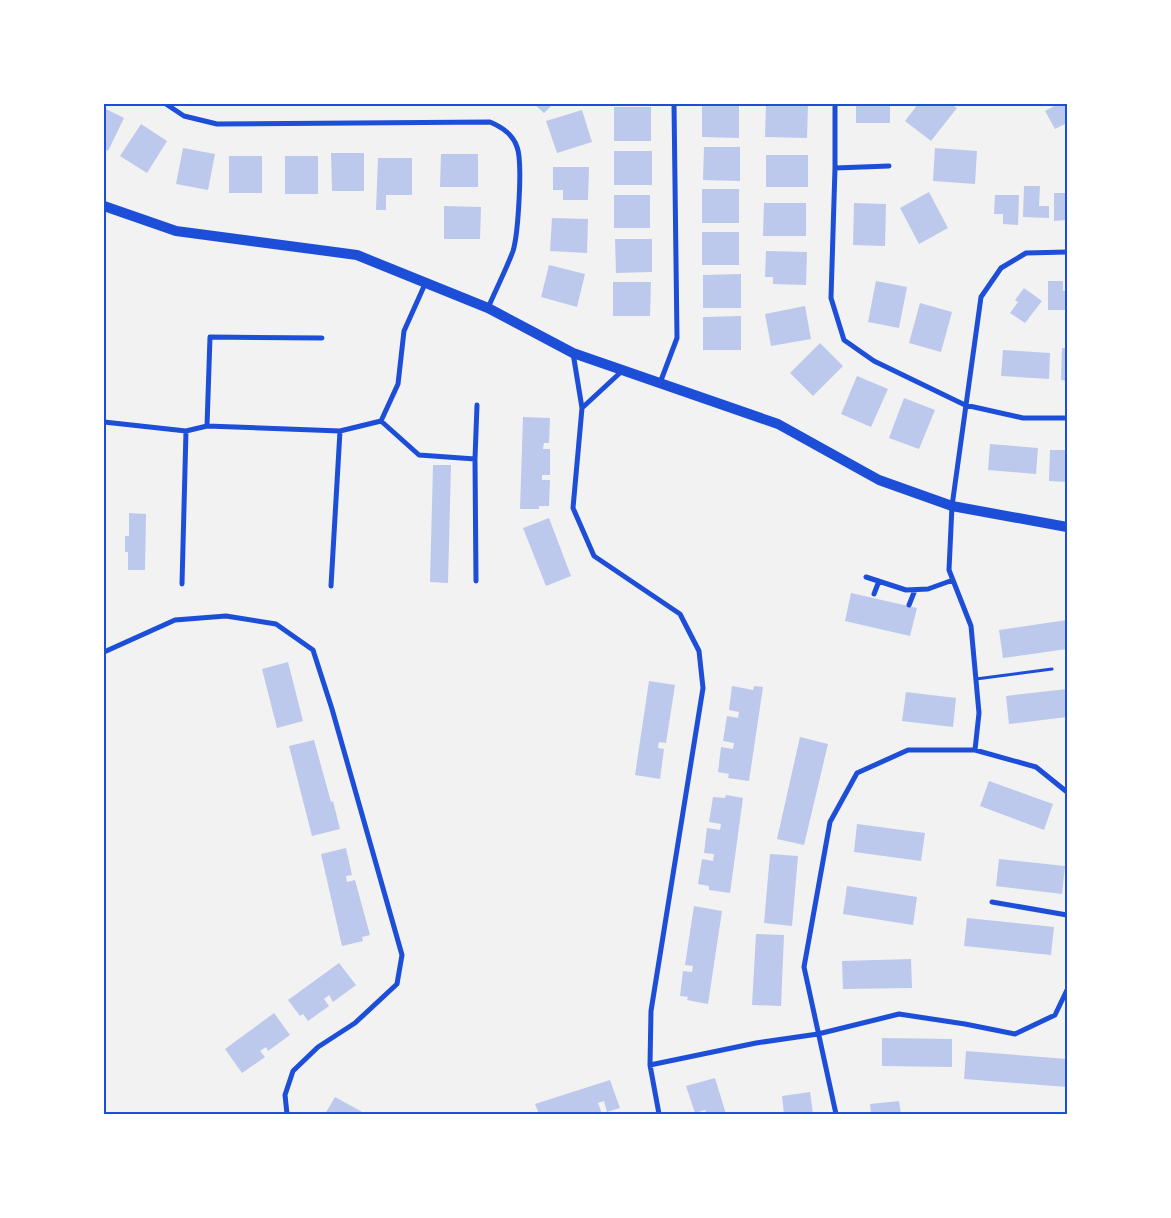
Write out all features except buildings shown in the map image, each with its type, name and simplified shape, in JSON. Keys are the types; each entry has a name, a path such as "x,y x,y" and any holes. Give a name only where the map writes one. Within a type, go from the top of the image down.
{"main road":[{"path":"104,206 176,231 357,255 488,308 573,353 778,424 879,480 952,506 1067,527"}],"street":[{"path":"166,104 184,116 217,124 490,122 501,127 511,136 518,148 517,232 512,252 488,308"},
{"path":"660,383 677,338 674,104"},
{"path":"835,104 831,298 844,340 874,361 965,404 1022,418 1067,418"},
{"path":"835,168 889,166"},
{"path":"975,750 979,712 971,626 949,570 952,506 981,297 1001,268 1026,252 1067,252"},
{"path":"381,421 398,384 404,331 425,284"},
{"path":"207,426 210,337 322,338"},
{"path":"573,353 582,408 573,508 594,556 680,614 699,651 703,688 651,1011 650,1065 659,1114"},
{"path":"582,408 623,370"},
{"path":"476,581 475,459 477,405"},
{"path":"104,422 186,431 207,426 340,431 381,421"},
{"path":"381,421 419,455 475,459"},
{"path":"182,584 186,431"},
{"path":"331,586 340,431"},
{"path":"866,577 906,590 928,589 953,580"},
{"path":"874,594 879,581"},
{"path":"910,605 915,590"},
{"path":"104,652 175,620 226,616 276,624 313,650 402,955 397,984 355,1023 318,1048 293,1070 285,1095 287,1114"},
{"path":"836,1114 804,967 830,822 857,773 908,750 975,750 1036,766 1067,792"},
{"path":"992,902 1067,915"},
{"path":"650,1065 756,1043 818,1034 899,1014 1015,1034 1055,1015 1067,993"}],"lane":[{"path":"976,679 1052,669"}]}
